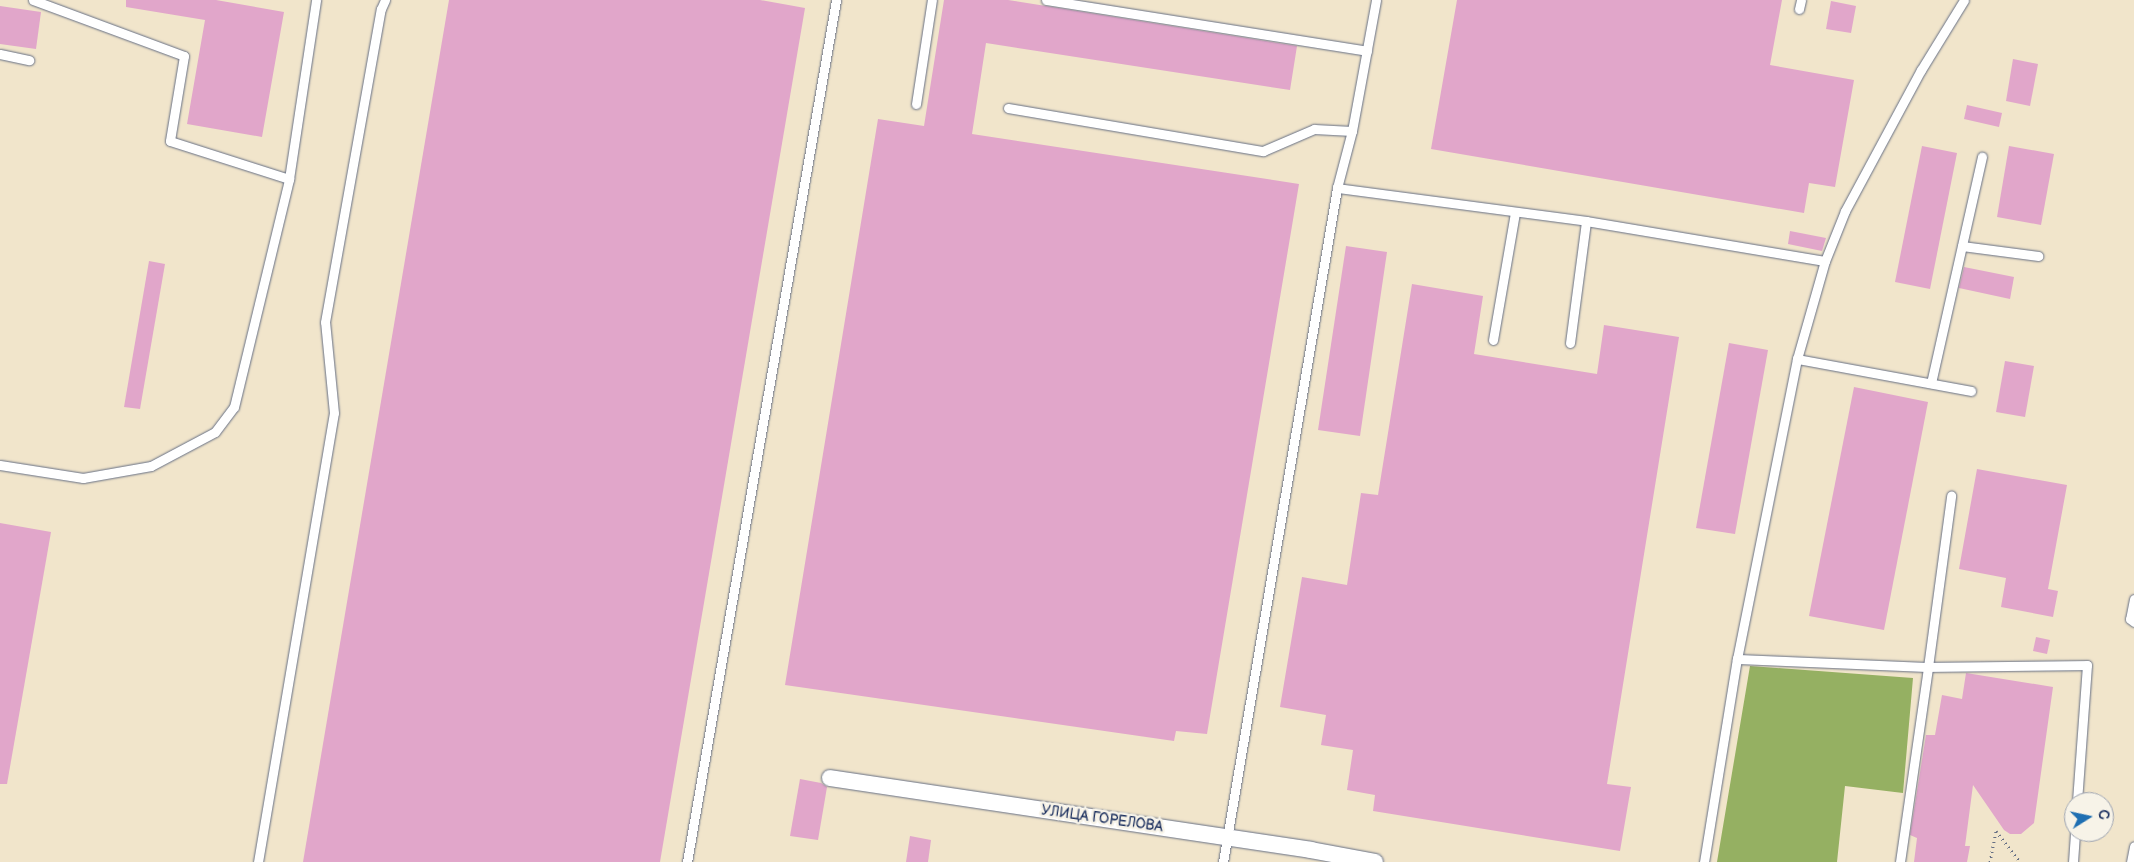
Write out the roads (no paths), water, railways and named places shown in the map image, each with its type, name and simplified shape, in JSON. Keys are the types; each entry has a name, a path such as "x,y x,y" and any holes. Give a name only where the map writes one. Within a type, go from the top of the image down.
{"street":[{"name":"УЛИЦА ГОРЕЛОВА","path":"830,778 1226,837 1374,862"}],"lane":[{"path":"33,0 184,56 170,141 289,180"},
{"path":"0,464 83,478 150,466 215,432 234,407 289,180 316,0"},
{"path":"258,862 334,413 325,322 381,9 385,0"},
{"path":"687,862 836,0"},
{"path":"916,104 932,0"},
{"path":"1046,0 1368,52"},
{"path":"1223,862 1337,188 1352,131 1368,52 1376,0"},
{"path":"1704,862 1737,659 1797,359 1825,261 1845,211 1921,70 1964,0"},
{"path":"0,54 28,60"},
{"path":"1008,108 1263,151 1314,129 1352,131"},
{"path":"1931,383 1982,157"},
{"path":"1337,188 1586,221 1825,261"},
{"path":"1493,340 1515,213"},
{"path":"1570,343 1586,221"},
{"path":"1962,246 2038,256"},
{"path":"1797,359 1971,391"},
{"path":"1900,862 1951,496"},
{"path":"2134,599 2130,619 2134,622"},
{"path":"1737,659 1928,667 2086,665 2078,792"},
{"path":"2073,862 2074,842"},
{"path":"2131,862 2134,846"}]}
